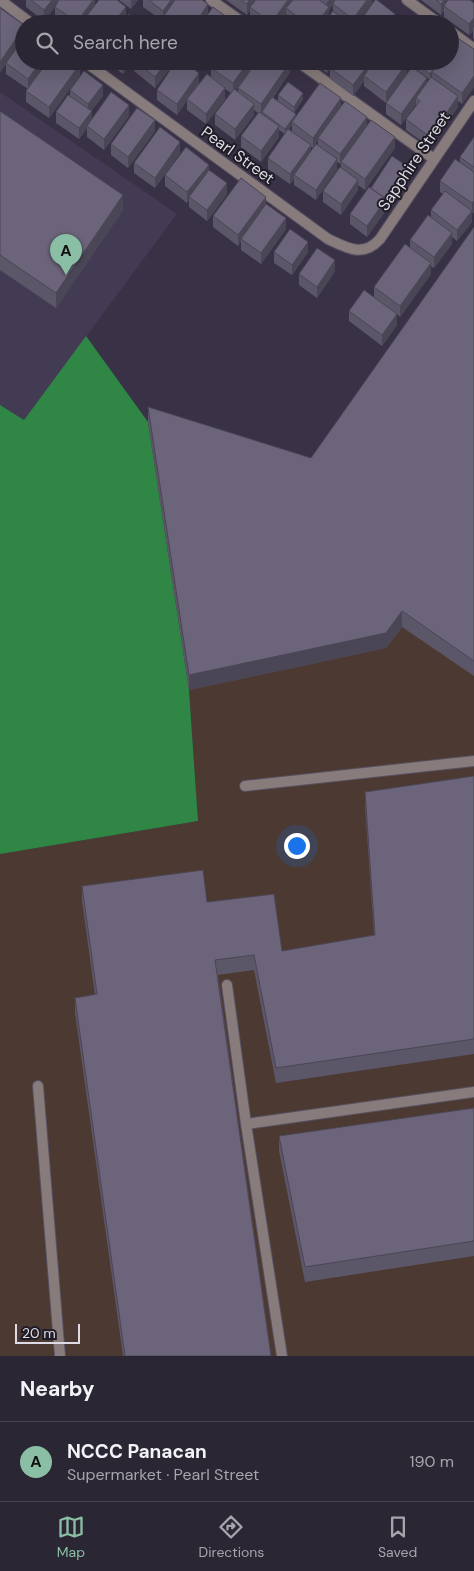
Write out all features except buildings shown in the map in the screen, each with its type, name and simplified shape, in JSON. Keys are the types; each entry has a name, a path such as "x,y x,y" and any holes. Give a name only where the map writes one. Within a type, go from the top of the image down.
{"street":[{"path":"211,0 232,15"},
{"path":"407,0 428,15"},
{"path":"1,1 20,15"},
{"path":"459,38 474,49"},
{"name":"Pearl Street","path":"96,70 328,239 344,247 360,251 372,248 380,239"},
{"path":"310,70 434,159"},
{"name":"Sapphire Street","path":"380,239 474,101"},
{"path":"245,786 474,761"},
{"path":"227,985 246,1124 282,1356"},
{"path":"38,1086 60,1356"},
{"path":"246,1124 474,1092"}],"shaded area":[{"path":"0,92 177,214 24,420 0,405"},
{"path":"474,232 474,1356 0,1356 0,854 198,821 189,690 148,422 311,473"}],"green space":[{"path":"86,336 148,422 189,690 198,821 0,854 0,405 24,420"}],"place":[{"name":"NCCC Panacan","path":"66,275"}]}
